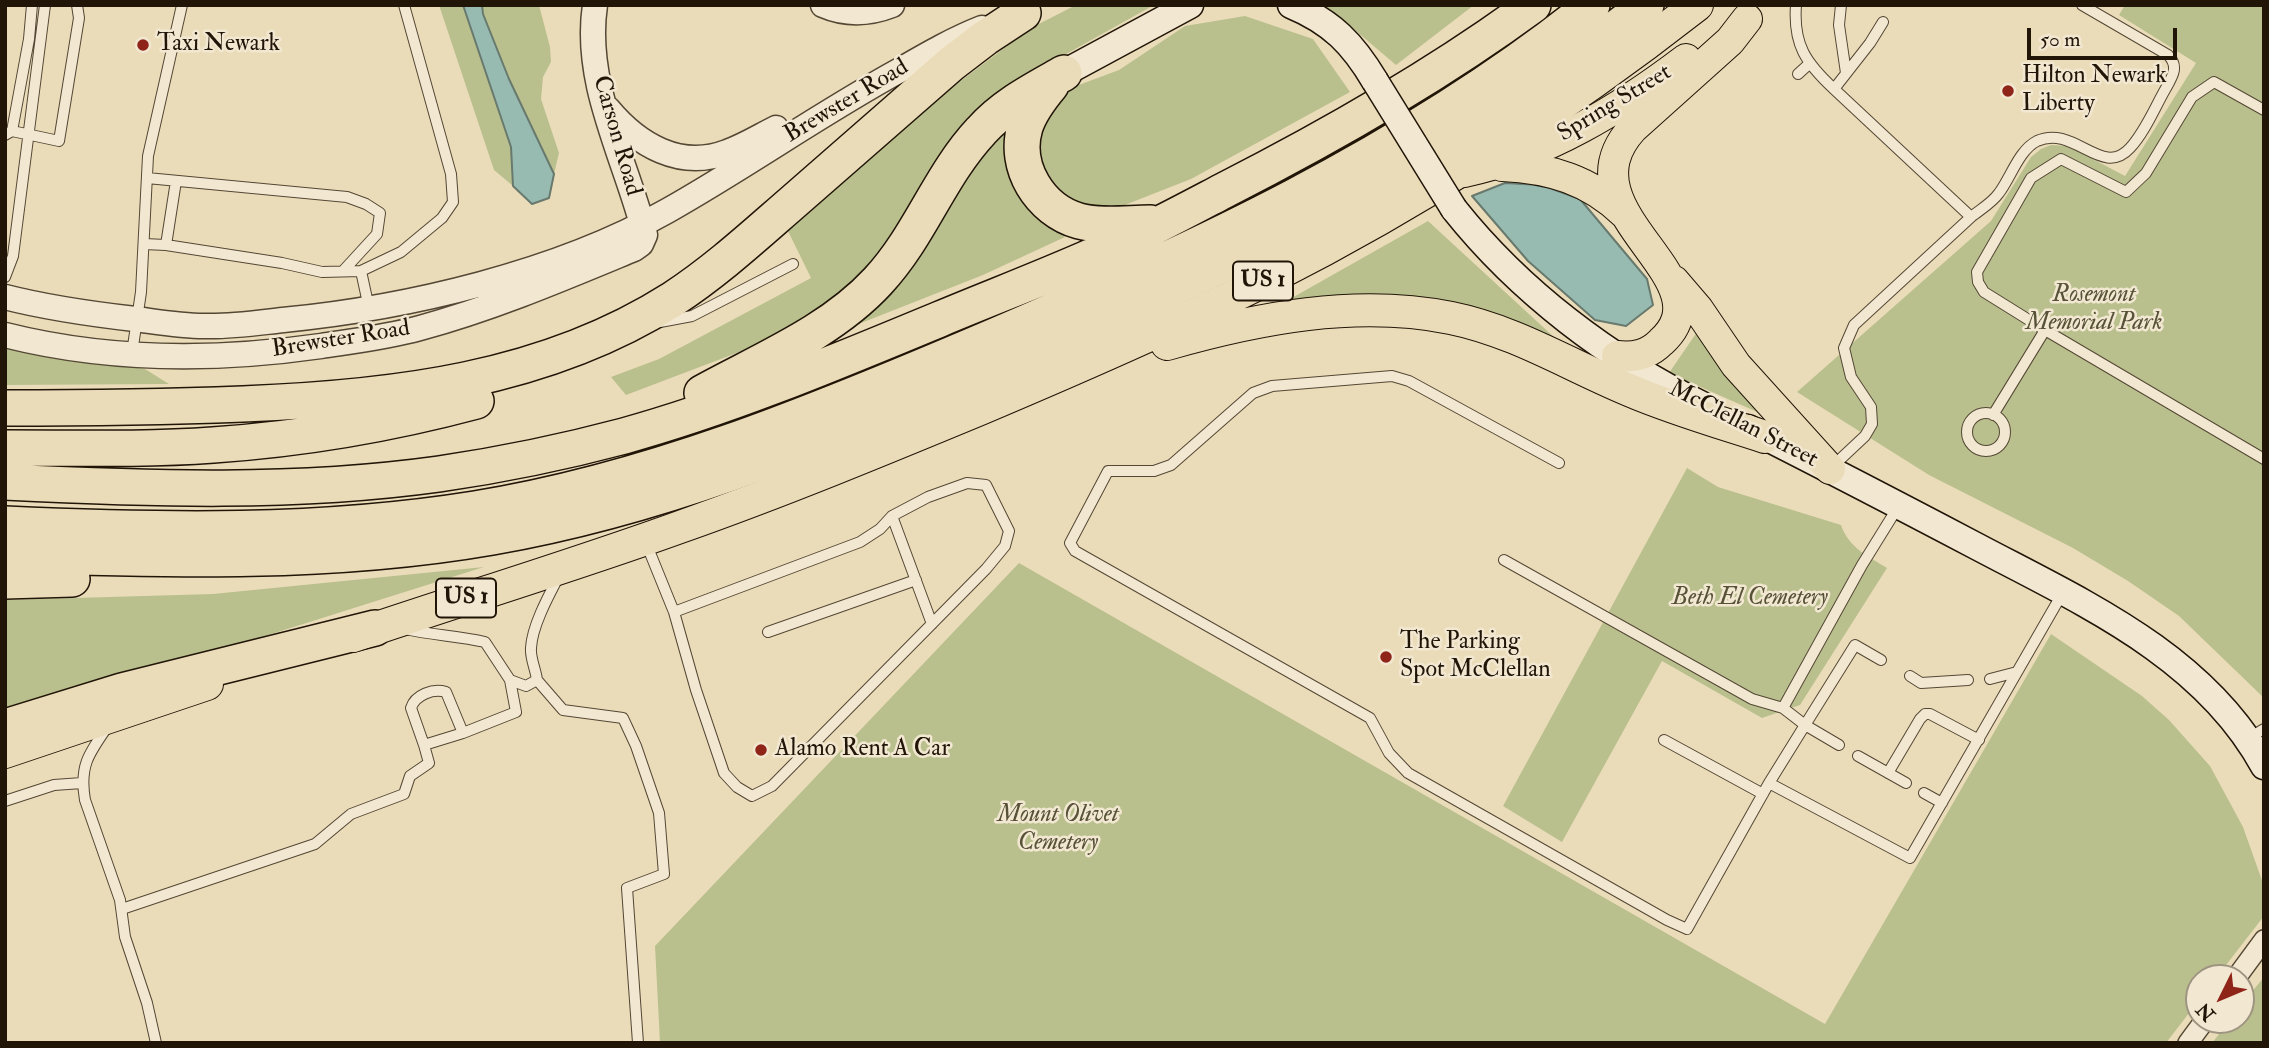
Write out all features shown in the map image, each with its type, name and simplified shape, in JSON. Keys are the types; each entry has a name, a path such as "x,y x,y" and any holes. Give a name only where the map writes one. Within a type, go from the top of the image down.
{"highway":[{"path":"5,482 185,488 332,485 405,478 478,468 624,436 695,414 834,363 1106,250 1366,114 1462,54 1533,5"},
{"path":"5,524 223,530 369,523 514,502 584,486 691,455 931,363 1132,276 1232,228 1329,177 1456,102 1528,54 1592,5"},
{"path":"5,581 220,575 453,543 585,518 668,495 774,459 1091,327 1247,254 1378,184 1534,87 1646,5"},
{"name":"US 1","path":"5,752 645,540 793,485 1065,373 1267,279 1352,234 1520,134 1582,92 1697,5"},
{"path":"5,408 215,405 390,394 519,368 568,351 621,328 675,298 718,267 951,64 985,37 1030,9"},
{"path":"1064,74 1042,97 1025,126 1022,144 1024,166 1033,186 1055,209 1083,222 1160,223"},
{"path":"624,436 808,335 855,303 877,282 906,247 958,161 980,131 1007,107 1064,74"},
{"path":"1065,373 1201,334 1255,322 1338,311 1413,313 1452,318 1503,333 1651,400 1765,437"},
{"path":"5,448 213,445 286,438 396,420 530,386 578,361 621,328"},
{"path":"5,555 268,559 379,552"},
{"path":"5,727 121,691 381,626"}],"main road":[{"path":"1064,74 1190,5"},
{"name":"McClellan Street","path":"1292,5 1320,19 1355,50 1454,209 1493,256 1558,312 1617,356 1679,394 1899,505 2063,592 2130,631 2172,660 2255,734 2264,766"},
{"path":"1755,12 1730,41 1633,128 1618,147 1614,158 1613,182 1625,215 1660,264 1698,309 1742,372 1830,469"},
{"name":"Spring Street","path":"1453,174 1494,166 1539,148 1591,122 1755,12"},
{"path":"1494,166 1539,170 1569,177 1596,190 1625,215"},
{"path":"1617,356 1631,357 1646,353 1661,343 1675,321 1678,297 1660,264"}],"street":[{"name":"Carson Road","path":"595,5 595,65 603,103 642,225"},
{"path":"823,5 857,13 871,12 892,5"},
{"name":"Brewster Road","path":"5,335 75,349 132,355 195,356 259,338 314,317 450,291 535,267 642,225 854,96 961,36 1030,9"},
{"path":"603,103 620,123 650,147 672,156 695,158 726,153 809,110 854,96"},
{"name":"Brewster Road","path":"5,297 50,308 204,326 259,338 371,339 476,311 634,249 645,234 642,225"},
{"path":"2246,964 2264,940"}],"lane":[{"path":"32,5 29,39 9,133 59,141 79,18 77,5"},
{"path":"5,277 13,256 45,5"},
{"path":"132,355 141,292 148,156 182,5"},
{"path":"144,244 282,263 322,272 361,271 401,252 442,218 453,202 451,174 404,5"},
{"path":"1796,5 1798,37 1809,64 1971,217"},
{"path":"1841,5 1839,25 1846,74"},
{"path":"1830,469 1865,436 1871,424 1871,407 1851,377 1844,348 1854,325 1999,193 2018,161 2034,143 2060,137 2098,156 2108,158 2125,153 2137,139 2169,83 2175,67 2168,55 2082,5"},
{"path":"1834,89 1883,22"},
{"path":"1798,74 1809,64"},
{"path":"2264,110 2214,82 2192,97 2146,173 2126,192 2061,159 2031,178 1980,265 1977,277 1984,292 2264,459"},
{"path":"147,177 347,197 366,204 380,213 377,234 343,271"},
{"path":"166,245 176,181"},
{"path":"621,328 692,316 793,264"},
{"path":"361,271 369,308"},
{"path":"1993,415 2045,330"},
{"path":"1559,463 1409,381 1392,376 1272,386 1253,393 1171,465 1154,471 1108,471 1070,543 1075,551 1370,718 1389,754 1408,773 1687,929 1769,783 1855,645 1881,660"},
{"path":"645,540 674,612 724,773 737,787 752,796 772,786 986,569 1005,546 1009,531 986,485 967,483 892,516 880,529 860,542 674,612"},
{"path":"1783,708 1862,565 1899,505"},
{"path":"892,516 932,624"},
{"path":"1504,561 1752,699 1783,708 1839,745"},
{"path":"565,566 549,594 536,626 531,648 537,680 563,710 623,718 636,746 659,813 664,874 627,888 638,1043"},
{"path":"768,632 916,580"},
{"path":"1769,783 1910,858 2063,592"},
{"path":"381,626 485,642 510,680 516,712 424,745"},
{"path":"1990,679 2017,672"},
{"path":"1910,676 1921,683 1969,680"},
{"path":"510,680 526,686 537,680"},
{"path":"122,909 315,844 351,814 404,794 410,776 429,763 411,708 418,696 437,690 446,692 463,733"},
{"path":"1888,773 1925,714 1930,714 1979,740"},
{"path":"117,715 91,750 83,768 82,783 85,800 97,828 122,909 125,937 156,1043"},
{"path":"1664,740 1763,794"},
{"path":"1858,756 1906,783"},
{"path":"5,801 54,785 82,783"},
{"path":"1924,793 1942,803"}],"green space":[{"path":"439,5 463,5 511,147 513,186 494,170"},
{"path":"482,5 539,5 550,47 551,62 543,77 541,99 559,153 554,174 509,79 483,14"},
{"path":"1076,5 1154,5 1043,67 856,290 763,343 626,395 611,377 659,359 811,278 786,227 926,107 1031,28"},
{"path":"1320,5 1474,5 1396,65 1343,20"},
{"name":"Rosemont Memorial Park","path":"2125,5 2264,5 2264,698 2179,616 2128,581 2073,548 1929,475 1797,392 1991,221 2031,157 2041,149 2051,145 2068,146 2125,176 2196,63 2119,15"},
{"path":"1245,16 1313,39 1350,92 1191,179 1112,210 1073,204 1045,174 1036,136 1060,92 1119,70 1185,26"},
{"path":"1008,124 1006,164 1027,203 1065,237 983,275 851,327"},
{"path":"1428,221 1555,338 1442,302 1290,299"},
{"path":"1697,332 1764,415 1669,373"},
{"path":"5,344 145,369 169,384 5,385"},
{"name":"Beth El Cemetery","path":"1687,468 1718,487 1841,525 1854,546 1887,568 1800,705 1762,718 1662,661 1562,842 1503,806"},
{"name":"Mount Olivet Cemetery","path":"1019,563 1825,1024 2051,634 2142,696 2169,720 2210,766 2243,827 2264,886 2264,916 2227,964 2185,964 2185,1018 2166,1043 660,1043 655,946"},
{"path":"484,567 5,718 5,600 213,594"},
{"path":"2264,977 2264,1043 2212,1043 2219,1034 2255,1034 2255,988"}],"water":[{"path":"463,5 482,5 483,14 509,79 554,174 549,198 532,204 513,186 511,147"},
{"path":"1505,183 1541,185 1580,199 1647,279 1653,305 1626,326 1595,320 1528,261 1472,196"}],"place":[{"name":"Taxi Newark","path":"143,45"},
{"name":"Hilton Newark Liberty","path":"2008,91"},
{"name":"The Parking Spot McClellan","path":"1386,657"},
{"name":"Alamo Rent A Car","path":"761,750"}]}
